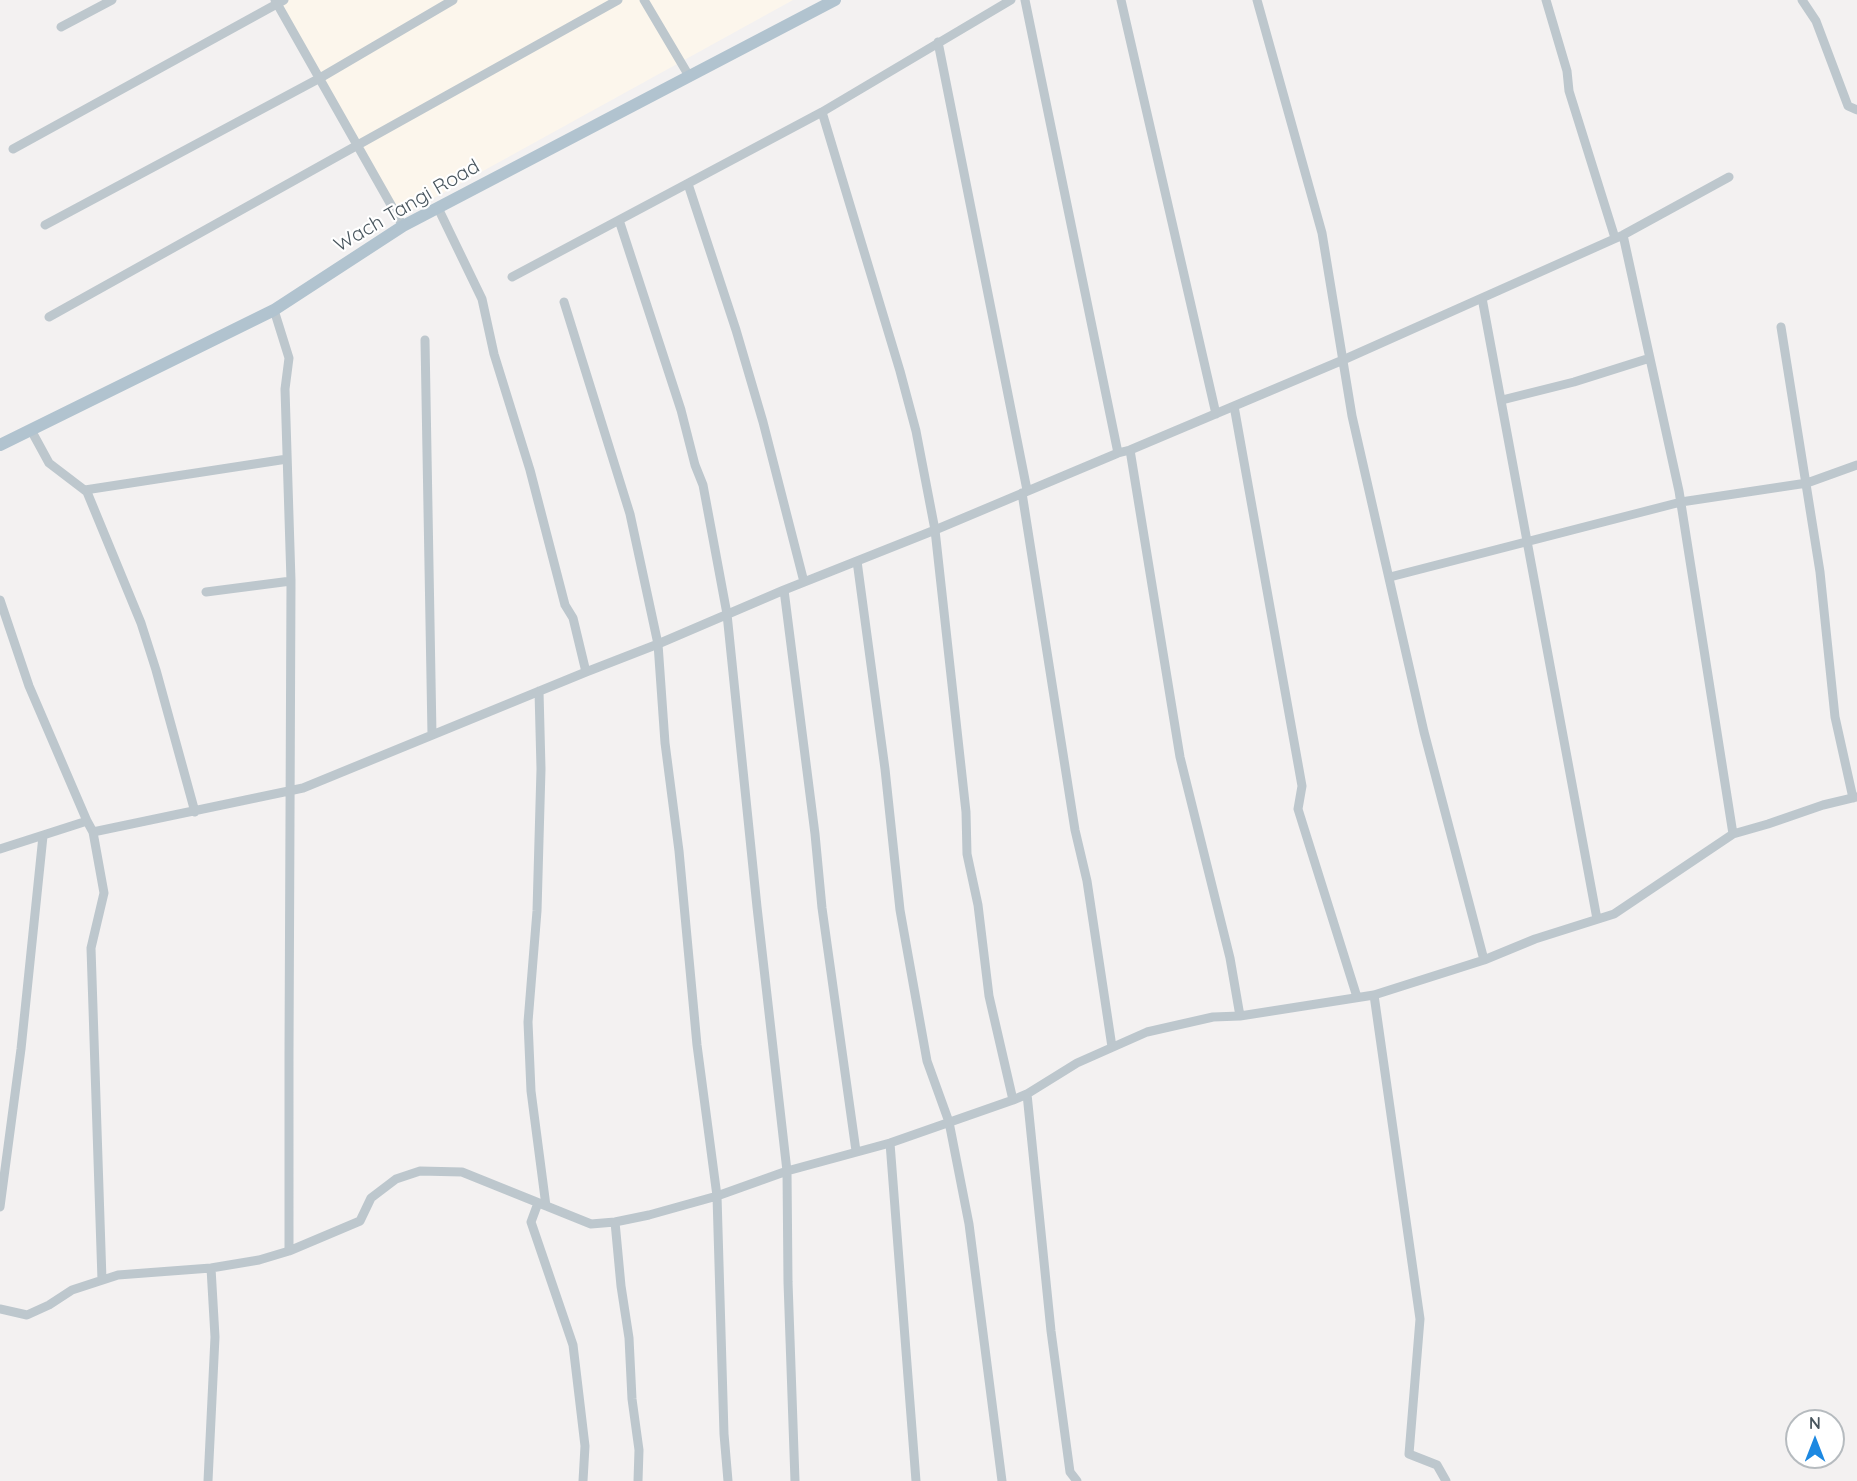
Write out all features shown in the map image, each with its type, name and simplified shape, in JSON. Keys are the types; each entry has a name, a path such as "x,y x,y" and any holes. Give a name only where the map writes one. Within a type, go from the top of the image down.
{"main road":[{"name":"Wach Tangi Road","path":"0,445 274,310 403,226 835,0"}],"street":[{"path":"61,27 112,0"},
{"path":"45,225 320,78 453,0"},
{"path":"48,317 618,0"},
{"path":"644,0 689,76"},
{"path":"512,277 822,112 1008,0"},
{"path":"1025,0 1118,453"},
{"path":"1121,0 1216,414"},
{"path":"1257,0 1322,233 1353,416 1424,732 1484,960"},
{"path":"1546,0 1568,71 1572,101 1619,237 1650,358 1681,502 1733,834"},
{"path":"1802,0 1816,21 1848,106 1857,110"},
{"path":"13,149 278,1 403,226"},
{"path":"938,42 1024,491 1075,830 1087,881 1112,1047"},
{"path":"822,112 916,431 935,530 966,812 967,854 978,905 989,996 1013,1100"},
{"path":"93,832 303,789 935,530 1024,491 1130,450 1343,360 1619,237 1729,177"},
{"path":"688,184 736,330 763,422 804,582"},
{"path":"438,208 482,299 494,354 530,470 565,605 573,618 586,672"},
{"path":"619,220 703,485 727,614 787,1171 788,1282 795,1481"},
{"path":"1482,298 1597,920"},
{"path":"564,302 630,514 658,644 665,743 679,851 697,1045 717,1196 728,1481"},
{"path":"274,310 289,358 285,389 291,581 289,1251"},
{"path":"0,1309 27,1315 49,1305 72,1290 117,1275 211,1268 259,1260 289,1251 360,1221 370,1198 396,1179 420,1171 462,1172 591,1224 615,1222 717,1196 787,1171 890,1143 1013,1100 1027,1094 1077,1063 1147,1032 1213,1017 1240,1016 1374,995 1484,960 1535,939 1614,914 1733,834 1855,797 1835,717 1820,572 1781,327"},
{"path":"425,340 432,735"},
{"path":"1502,400 1574,382 1650,358"},
{"path":"1234,406 1302,786 1299,809 1357,997"},
{"path":"32,430 49,463 87,492 141,622 195,812"},
{"path":"1130,450 1180,757 1230,958 1240,1016"},
{"path":"85,490 287,459"},
{"path":"1390,577 1681,502 1807,483 1857,465"},
{"path":"857,561 885,769 900,910 927,1061 949,1122 969,1224 1002,1481"},
{"path":"206,592 291,581"},
{"path":"784,590 816,834 822,908 856,1151"},
{"path":"0,600 29,686 93,832 104,893 91,948 102,1280"},
{"path":"539,691 541,769 537,899 528,1022 531,1091 542,1205 531,1222 573,1345 585,1446 583,1481"},
{"path":"0,849 87,821"},
{"path":"0,1207 21,1049 43,836"},
{"path":"1374,995 1420,1319 1409,1454 1437,1465 1446,1481"},
{"path":"1027,1094 1053,1342 1070,1472 1077,1481"},
{"path":"890,1143 916,1481"},
{"path":"615,1222 639,1450 638,1481"},
{"path":"208,1481 215,1337 211,1268"}],"shaded area":[{"path":"274,0 793,0 396,219"}]}
